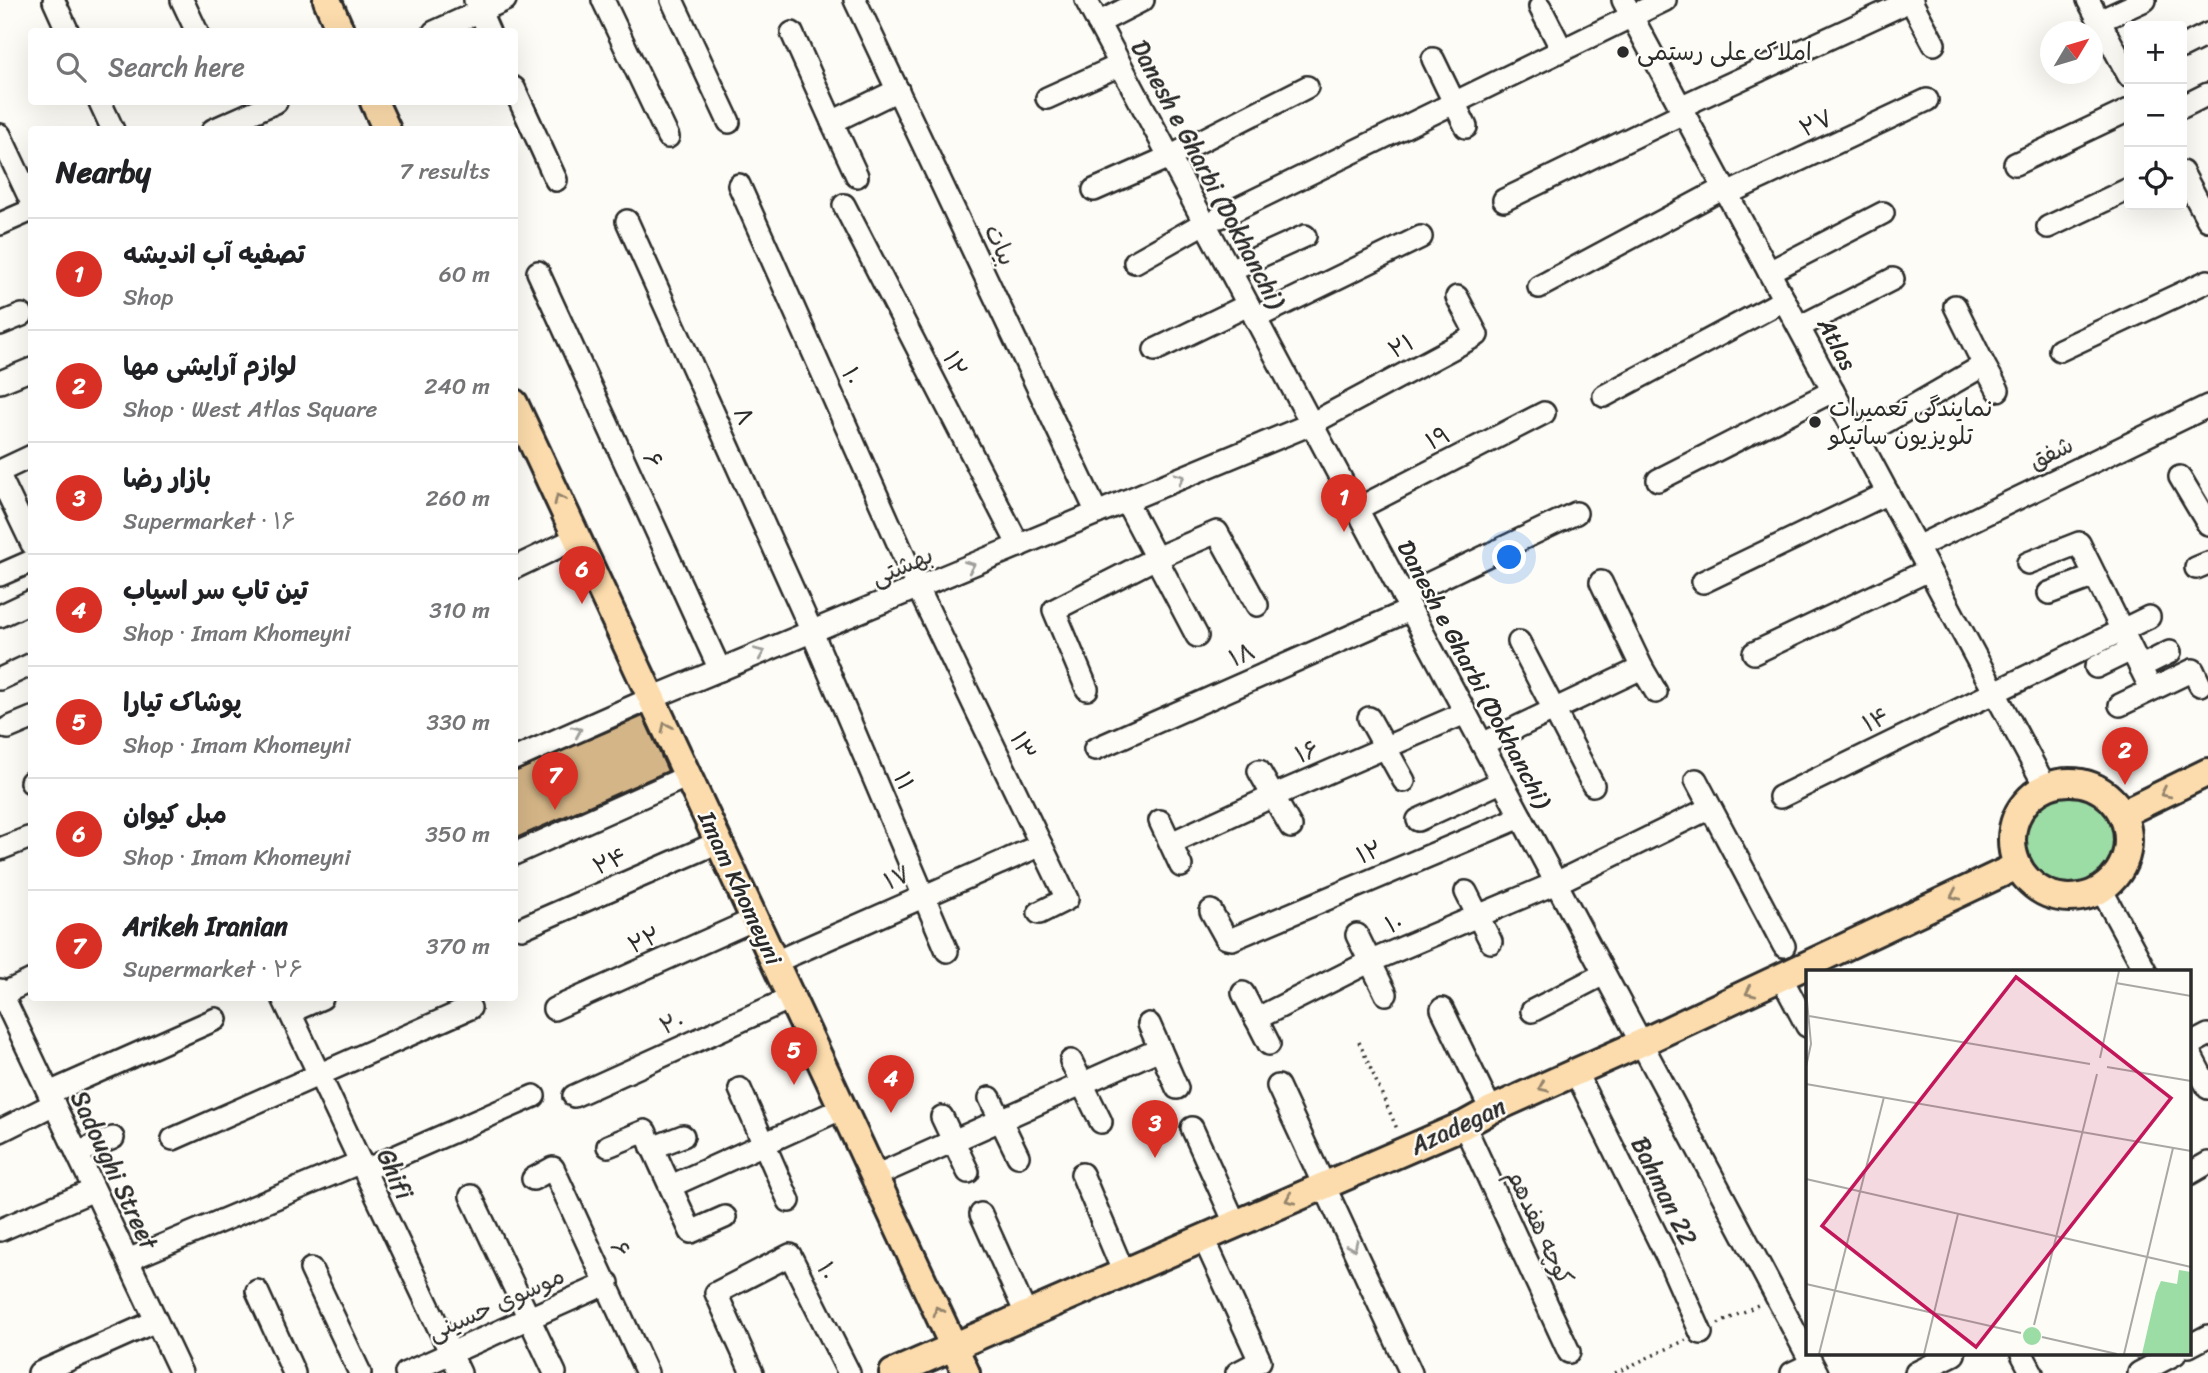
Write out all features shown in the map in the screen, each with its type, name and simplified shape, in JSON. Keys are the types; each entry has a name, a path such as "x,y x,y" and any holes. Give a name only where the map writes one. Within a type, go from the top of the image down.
{"main road":[{"path":"327,0 339,28"},
{"path":"375,105 385,126"},
{"name":"Imam Khomeyni","path":"518,411 966,1373"},
{"path":"2122,814 2208,772"},
{"path":"2062,781 2080,782 2097,788 2112,799 2122,814 2128,847 2123,864 2114,878 2087,896 2054,896 2039,890 2026,879 2017,866 2011,848 2012,829 2018,811 2029,797 2045,786 2062,781"},
{"name":"Azadegan","path":"893,1373 1464,1125 1491,1110 1641,1043 2017,866"}],"street":[{"path":"182,0 195,28"},
{"path":"441,28 478,6 505,0"},
{"path":"603,0 668,138"},
{"path":"672,0 729,122"},
{"name":"بیات","path":"855,0 1097,513"},
{"name":"Danesh e Gharbi (Dokhanchi)","path":"1086,0 1169,157 1212,220 1230,270 1252,312 1806,1353"},
{"path":"1098,23 1143,0"},
{"path":"1135,262 1212,220 1562,50 1627,8 1665,0"},
{"path":"1504,200 1682,110 1912,0 1934,44"},
{"path":"2088,0 2099,21 2145,0"},
{"path":"54,1 66,28"},
{"path":"478,6 487,28"},
{"path":"1540,6 1562,50"},
{"name":"Atlas","path":"1627,8 2045,786"},
{"path":"2103,28 2124,64"},
{"path":"792,33 857,176"},
{"path":"2187,44 2208,34"},
{"path":"1433,59 1466,127"},
{"path":"1047,98 1120,65"},
{"path":"1094,190 1169,157 1307,87"},
{"path":"832,122 898,90"},
{"path":"518,97 556,180"},
{"name":"۲۷","path":"1725,191 1927,100"},
{"path":"2187,106 2206,100"},
{"path":"101,105 111,126"},
{"path":"217,126 233,110 260,105"},
{"path":"2015,164 2124,112"},
{"path":"0,135 28,209"},
{"path":"2187,181 2208,220"},
{"name":"۱۰","path":"738,185 918,588"},
{"path":"1539,287 1725,191"},
{"path":"2048,226 2124,192"},
{"name":"۱۲","path":"844,205 1019,546"},
{"path":"1769,272 1883,213"},
{"path":"0,224 28,215"},
{"name":"۸","path":"627,221 813,632"},
{"path":"1230,270 1305,236"},
{"path":"1155,350 1252,312 1421,237"},
{"name":"۶","path":"538,272 720,670"},
{"path":"1799,327 1893,279"},
{"path":"2060,350 2208,281"},
{"name":"۲۱","path":"1311,424 1478,335 1457,297"},
{"path":"1604,396 1784,300"},
{"path":"1955,306 1998,390"},
{"path":"0,324 22,315"},
{"path":"1858,438 1984,365"},
{"path":"0,382 28,371"},
{"path":"1658,480 1833,391"},
{"name":"شفق","path":"1917,547 2208,406"},
{"name":"۱۹","path":"1357,509 1544,413"},
{"name":"بهشتی","path":"518,757 652,698 1311,424"},
{"path":"0,471 28,459"},
{"path":"2180,477 2208,524"},
{"path":"3,490 28,541"},
{"path":"1703,582 1888,493"},
{"path":"1126,501 1197,636"},
{"path":"1407,603 1576,513"},
{"path":"1087,689 1054,610 1156,558 1217,532 1257,605"},
{"path":"518,566 578,538"},
{"path":"2028,563 2079,543 2151,689"},
{"path":"0,575 28,550"},
{"path":"1754,653 1928,570"},
{"path":"2049,593 2095,576"},
{"path":"1601,582 1656,692"},
{"name":"۱۳","path":"918,588 1067,899 1039,913"},
{"path":"0,616 28,603"},
{"name":"۱۸","path":"1095,749 1407,603"},
{"path":"1994,691 2149,617"},
{"name":"۱۱","path":"813,632 947,951"},
{"path":"1519,642 1593,785"},
{"path":"2096,667 2170,652"},
{"path":"0,679 28,666"},
{"path":"1482,744 1642,668"},
{"path":"2120,705 2193,670 2200,685"},
{"name":"۱۴","path":"1780,797 1994,691"},
{"name":"۱۶","path":"1171,843 1385,746 1465,713"},
{"path":"1369,718 1404,781"},
{"path":"8,728 28,720"},
{"path":"1259,771 1291,827"},
{"path":"518,853 688,776"},
{"path":"1696,780 1784,946"},
{"path":"1418,820 1502,782"},
{"name":"۱۰","path":"1256,1019 1369,962 1556,883 1710,808"},
{"name":"۱۲","path":"1211,911 1226,938 1232,939 1521,817"},
{"path":"1160,821 1181,866"},
{"path":"0,849 27,838"},
{"name":"۲۴","path":"522,928 719,842"},
{"name":"۱۷","path":"775,962 1041,845"},
{"path":"2101,889 2145,970"},
{"path":"1466,892 1491,942"},
{"name":"۲۲","path":"554,1009 755,919"},
{"path":"1357,935 1386,994"},
{"path":"1532,1011 1604,974"},
{"path":"1781,977 1806,1024"},
{"path":"1,993 28,982"},
{"name":"Sadoughi Street","path":"1,993 181,1373"},
{"path":"1243,993 1269,1044"},
{"name":"۲۰","path":"574,1096 791,998"},
{"path":"286,1005 307,1001"},
{"name":"Ghifi","path":"286,1005 460,1373"},
{"path":"173,1139 470,1009"},
{"path":"1441,1009 1491,1110"},
{"path":"0,1131 51,1098 216,1019"},
{"path":"1149,1024 1177,1087"},
{"path":"2190,1044 2208,1035"},
{"path":"875,1176 1160,1049"},
{"path":"2190,1054 2208,1088"},
{"path":"1070,1061 1101,1122"},
{"name":"Bahman 22","path":"1576,1073 1671,1265 1701,1333"},
{"path":"1278,1086 1411,1373"},
{"path":"740,1089 789,1201"},
{"path":"128,1260 534,1096"},
{"path":"990,1098 1018,1156"},
{"path":"671,1186 843,1108"},
{"path":"942,1117 968,1172"},
{"name":"کوچه هفدهم","path":"1464,1125 1569,1352"},
{"path":"1192,1128 1235,1223"},
{"path":"608,1146 645,1131 691,1232 725,1217"},
{"path":"652,1148 683,1136"},
{"path":"77,1153 113,1138"},
{"path":"2190,1173 2208,1163"},
{"name":"۶","path":"533,1178 553,1168 647,1373"},
{"path":"1082,1174 1123,1271"},
{"path":"0,1230 94,1190"},
{"path":"471,1196 555,1373"},
{"path":"981,1214 1026,1314"},
{"path":"1203,1237 1260,1361 1237,1373"},
{"name":"۱۰","path":"752,1373 716,1293 790,1255 849,1373"},
{"path":"311,1269 360,1373"},
{"name":"موسوی حسینی","path":"406,1373 608,1283"},
{"path":"257,1292 294,1373"},
{"path":"50,1371 156,1321"},
{"path":"2190,1345 2208,1336"},
{"path":"1929,1370 1951,1356"},
{"path":"2023,1356 2032,1373"},
{"path":"2139,1373 2171,1356"},
{"path":"1792,1373 1814,1368"}],"path":[{"path":"1359,1042 1406,1149"}],"green space":[{"path":"2071,791 2090,795 2106,805 2116,821 2120,840 2116,859 2106,875 2090,885 2071,889 2052,885 2036,875 2026,859 2022,840 2026,821 2036,805 2052,795"}],"building":[{"path":"643,716 668,771 518,837 518,770"}],"place":[{"name":"املاک علی رستمی","path":"1623,52"},
{"name":"نمایندگی تعمیرات تلویزیون ساتیکو","path":"1815,422"},
{"name":"تصفیه آب اندیشه","path":"1344,532"},
{"name":"مبل کیوان","path":"582,604"},
{"name":"لوازم آرایشی مها","path":"2125,785"},
{"name":"Arikeh Iranian","path":"555,810"},
{"name":"پوشاک تیارا","path":"794,1085"},
{"name":"تین تاپ سر اسیاب","path":"891,1113"},
{"name":"بازار رضا","path":"1155,1158"}]}
